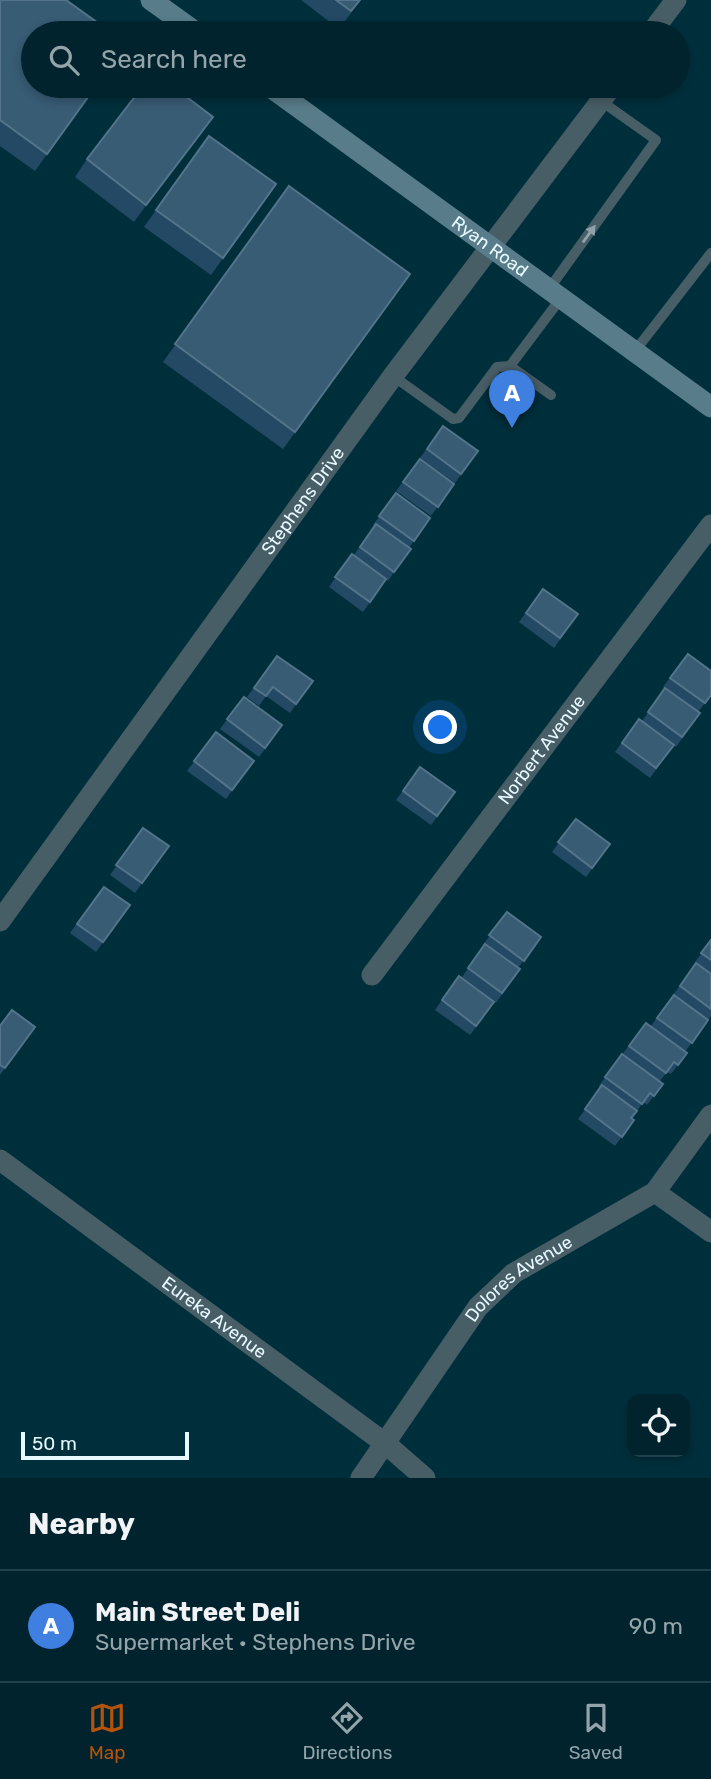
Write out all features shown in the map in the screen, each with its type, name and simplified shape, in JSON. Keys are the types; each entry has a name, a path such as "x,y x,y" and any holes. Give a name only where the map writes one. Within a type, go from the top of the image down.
{"main road":[{"path":"151,0 180,21"},
{"name":"Ryan Road","path":"285,98 711,407"}],"street":[{"path":"660,21 676,0"},
{"name":"Stephens Drive","path":"0,921 393,376 603,98"},
{"name":"Norbert Avenue","path":"372,975 711,525"},
{"name":"Dolores Avenue","path":"361,1478 478,1307 514,1273 655,1192 711,1115"},
{"name":"Eureka Avenue","path":"0,1160 386,1444 425,1478"},
{"path":"655,1192 711,1232"}],"lane":[{"path":"510,366 656,140 612,98"},
{"path":"635,351 711,253"},
{"path":"393,376 453,419 459,418 497,367 510,366 551,395"}],"building":[{"path":"0,0 66,0 95,21 21,21 21,98 87,98 47,154 0,120"},
{"path":"336,0 360,0 351,11"},
{"path":"134,98 188,98 213,117 146,205 87,159"},
{"path":"209,136 276,184 223,258 156,210"},
{"path":"289,186 410,274 295,432 175,344"},
{"path":"443,426 478,451 461,474 427,449"},
{"path":"420,459 454,484 438,507 403,482"},
{"path":"396,493 430,518 414,541 379,516"},
{"path":"376,524 411,549 394,572 360,547"},
{"path":"352,554 386,579 370,602 335,577"},
{"path":"543,589 578,614 560,638 526,613"},
{"path":"688,654 711,671 711,695 705,703 670,678"},
{"path":"277,656 313,681 296,704 273,687 266,696 254,688"},
{"path":"665,688 700,713 682,737 648,712"},
{"path":"244,697 282,725 265,748 227,719"},
{"path":"639,719 674,745 656,768 622,743"},
{"path":"216,732 254,761 232,790 194,761"},
{"path":"420,767 455,792 437,816 403,791"},
{"path":"576,819 610,844 592,868 558,842"},
{"path":"143,828 169,846 142,883 116,865"},
{"path":"104,887 130,905 103,942 77,924"},
{"path":"507,912 541,937 524,961 489,935"},
{"path":"711,940 711,960 701,953"},
{"path":"485,944 520,969 502,993 468,968"},
{"path":"696,963 711,974 711,1009 680,986"},
{"path":"459,976 494,1002 476,1026 442,1000"},
{"path":"674,995 708,1020 692,1043 657,1018"},
{"path":"12,1010 35,1027 5,1068 0,1065 0,1026"},
{"path":"646,1023 687,1053 678,1065 674,1062 666,1073 629,1046"},
{"path":"622,1054 663,1084 654,1096 650,1093 642,1104 605,1077"},
{"path":"602,1085 637,1111 622,1137 585,1109"}],"place":[{"name":"Main Street Deli","path":"512,428"}]}
